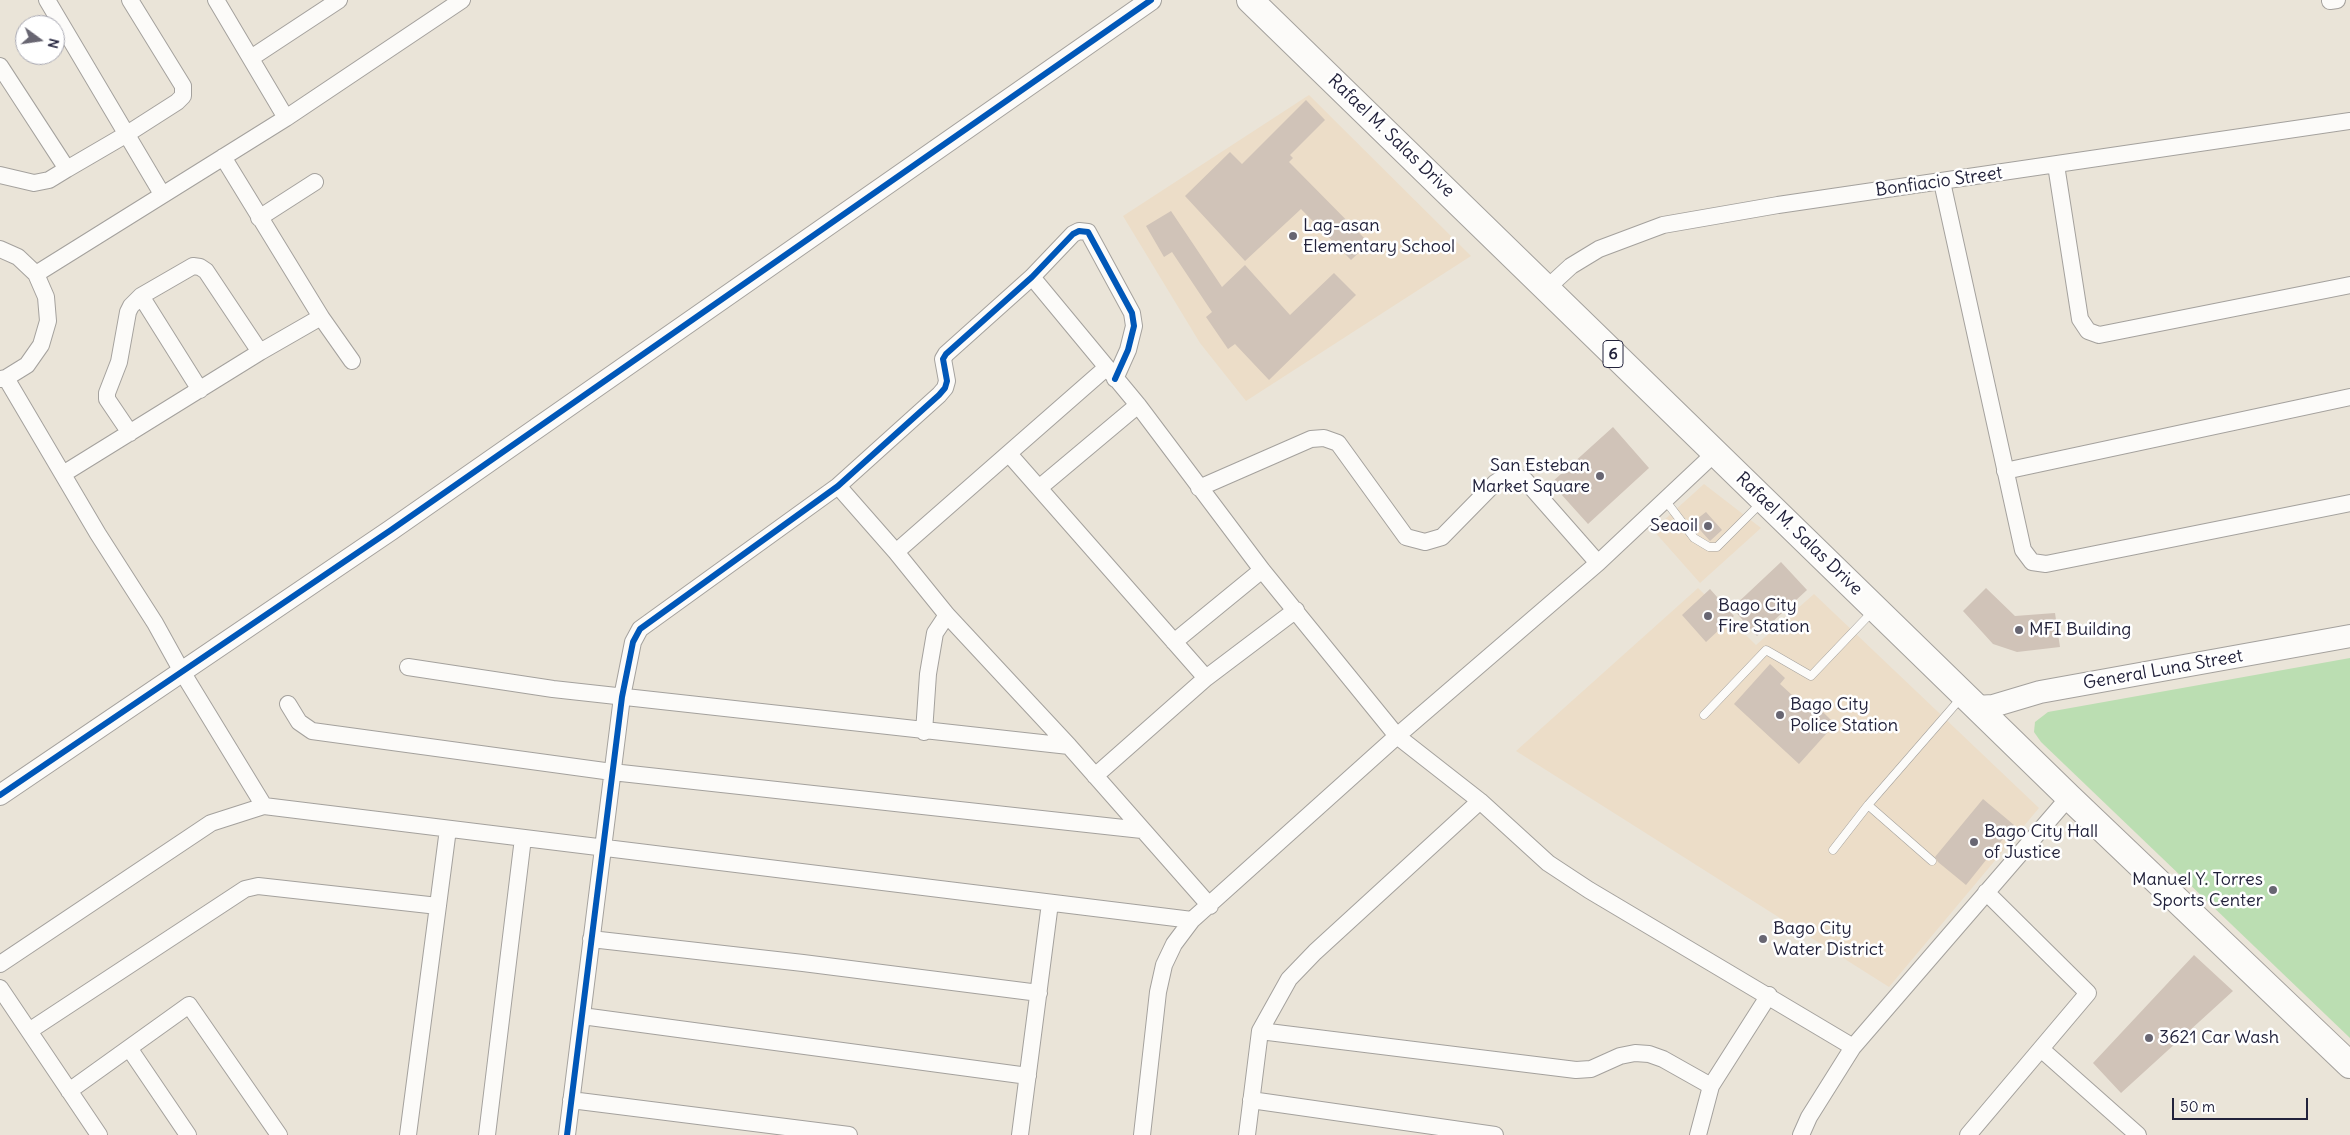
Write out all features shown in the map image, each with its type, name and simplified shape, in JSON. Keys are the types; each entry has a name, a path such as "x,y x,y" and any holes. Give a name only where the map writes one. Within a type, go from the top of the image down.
{"highway":[{"name":"Rafael M. Salas Drive","path":"1250,0 1550,285 1715,453 2069,797 2350,1065"}],"main road":[{"name":"General Luna Street","path":"1970,701 1993,706 2040,692 2350,636"}],"street":[{"path":"47,0 162,194"},
{"path":"0,175 34,183 48,180 127,134 177,102 183,96 184,86 130,0"},
{"path":"216,0 286,118"},
{"path":"252,58 339,0"},
{"path":"36,274 286,118 462,0"},
{"path":"0,795 181,670 399,525 1151,0"},
{"path":"0,66 67,169"},
{"name":"Bonfiacio Street","path":"1550,285 1571,266 1599,249 1663,224 2350,121"},
{"path":"223,157 321,317 352,361"},
{"path":"2056,165 2080,319 2088,331 2098,335 2350,285"},
{"path":"259,218 315,182"},
{"path":"1942,182 2023,550 2032,562 2046,564 2350,503"},
{"path":"567,1135 622,697 633,642 640,629 838,486 945,388 943,359 946,354 1032,277 1073,234 1079,231 1088,232 1132,314 1134,326 1128,350 1111,374 1009,454 896,552"},
{"path":"0,249 18,257 36,274 46,297 48,321 41,345 27,365 3,378 98,534 156,623 181,670 264,806"},
{"path":"130,433 107,399 107,394 119,362 128,312 131,306 142,296 193,266 200,267 206,271 260,352"},
{"path":"1032,277 1138,405 1262,570 1397,736 1480,801 1548,863 1564,874 1853,1047"},
{"path":"142,296 200,390"},
{"path":"63,474 260,352 321,317"},
{"path":"2005,471 2350,397"},
{"path":"1039,488 1138,405"},
{"path":"1199,488 1311,438 1324,438 1338,443 1406,537 1425,542 1442,537 1495,483 1509,474 1525,480 1598,563"},
{"path":"1142,1135 1158,992 1164,965 1174,944 1192,920 1210,906 1397,736 1598,563 1715,453"},
{"path":"1009,454 1206,678"},
{"path":"838,486 896,552 947,615 1069,746 1210,906"},
{"path":"1174,642 1262,570"},
{"path":"1095,776 1206,678 1296,610"},
{"path":"924,732 928,674 934,633 947,615"},
{"path":"408,667 553,689 924,732 1069,746"},
{"path":"288,704 299,722 312,731 612,772 1142,830"},
{"path":"1800,1135 1809,1117 1853,1047 2069,797"},
{"path":"1247,1135 1260,1031 1289,979 1315,952 1480,801"},
{"path":"0,964 211,823 264,806 1192,920"},
{"path":"408,1135 448,829"},
{"path":"487,1135 523,838"},
{"path":"29,1031 245,888 258,886 438,906"},
{"path":"1968,1135 2088,993 1986,892"},
{"path":"1020,1135 1050,903"},
{"path":"591,939 803,962 1039,993"},
{"path":"0,988 98,1135"},
{"path":"1698,1135 1711,1086 1768,995"},
{"path":"69,1091 189,1005 279,1135"},
{"path":"582,1016 1028,1076"},
{"path":"1260,1031 1576,1070 1590,1068 1620,1056 1635,1053 1649,1054 1663,1059 1711,1086"},
{"path":"129,1048 188,1135"},
{"path":"2041,1049 2138,1135"},
{"path":"571,1100 849,1135"},
{"path":"1251,1100 1495,1135"}],"lane":[{"path":"1665,500 1694,538 1709,547 1717,547 1764,500"},
{"path":"1704,715 1766,650 1811,676 1875,609"},
{"path":"1833,850 1868,805 1970,701"},
{"path":"1868,805 1932,861"}],"shaded area":[{"name":"Lag-asan Elementary School","path":"1309,95 1471,256 1246,401 1200,343 1123,216"},
{"path":"1704,484 1761,528 1700,583 1653,530"},
{"path":"1698,588 1756,645 1814,594 2039,808 1889,987 1516,751"}],"green space":[{"name":"Manuel Y. Torres Sports Center","path":"2350,658 2350,1038 2041,742 2034,732 2035,722 2048,712"}],"building":[{"path":"1306,100 1325,120 1290,155 1293,158 1289,162 1369,243 1351,260 1301,209 1245,261 1185,196 1230,152 1242,164"},
{"path":"1171,211 1222,287 1245,265 1290,315 1334,273 1356,295 1269,380 1235,344 1228,349 1206,317 1212,312 1172,252 1164,257 1146,226"},
{"name":"San Esteban Market Square","path":"1613,427 1649,468 1588,524 1551,483"},
{"name":"Seaoil","path":"1706,512 1722,530 1710,541 1693,522"},
{"path":"1781,562 1807,590 1757,636 1732,608"},
{"name":"MFI Building","path":"1986,588 2015,616 2055,613 2060,647 2017,652 1993,644 1963,611"},
{"name":"Bago City Fire Station","path":"1710,589 1734,616 1706,642 1682,615"},
{"name":"Bago City Police Station","path":"1770,664 1785,678 1780,684 1817,718 1823,712 1835,724 1799,764 1734,704"},
{"name":"Bago City Hall of Justice","path":"1983,799 2014,825 1966,885 1938,862 1935,857"},
{"name":"3621 Car Wash","path":"2194,955 2233,991 2121,1093 2093,1063"}],"cycle path":[{"path":"0,795 391,530 1151,0"},
{"path":"567,1135 622,697 633,642 640,629 838,486 939,395 945,388 947,381 943,359 946,354 1032,277 1073,234 1079,231 1088,232 1132,313 1134,326 1128,350 1115,379"}],"place":[{"name":"Lag-asan Elementary School","path":"1293,236"},
{"name":"San Esteban Market Square","path":"1600,476"},
{"name":"Seaoil","path":"1708,526"},
{"name":"Bago City Fire Station","path":"1708,616"},
{"name":"MFI Building","path":"2019,630"},
{"name":"Bago City Police Station","path":"1780,715"},
{"name":"Bago City Hall of Justice","path":"1974,842"},
{"name":"Manuel Y. Torres Sports Center","path":"2273,890"},
{"name":"Bago City Water District","path":"1763,939"},
{"name":"3621 Car Wash","path":"2149,1038"}]}
